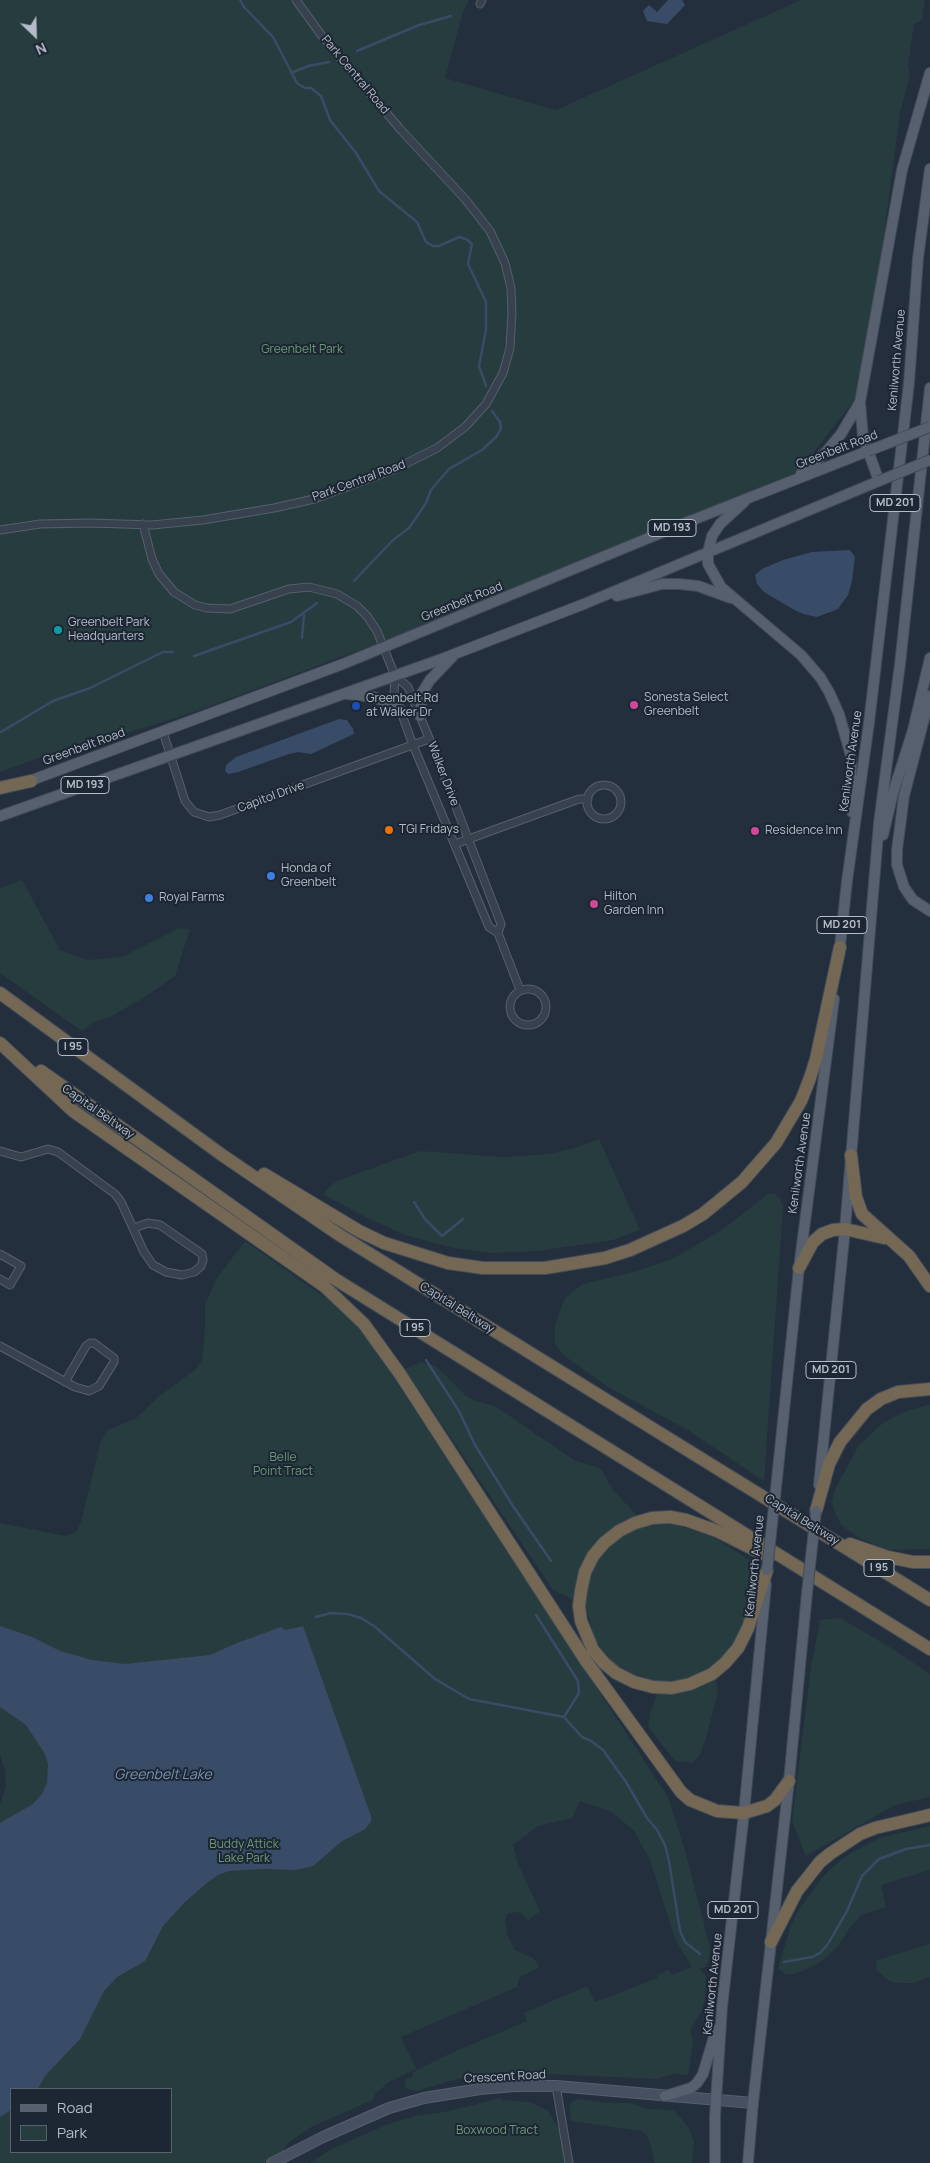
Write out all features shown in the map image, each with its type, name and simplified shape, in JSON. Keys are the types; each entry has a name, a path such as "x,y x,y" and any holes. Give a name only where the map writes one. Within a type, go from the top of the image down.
{"highway":[{"path":"0,788 30,781"},
{"path":"147,1101 290,1190 359,1231 384,1243 438,1260 483,1268 545,1268 604,1258 656,1240 703,1214 742,1182 776,1143 800,1101 810,1078 816,1059 840,947"},
{"name":"Capital Beltway","path":"0,993 147,1101 341,1236 930,1600"},
{"path":"0,1043 73,1111 324,1286 364,1324 400,1374 586,1661 672,1782 690,1800 717,1811 744,1813 755,1811 775,1800 790,1781"},
{"name":"Capital Beltway","path":"0,1043 335,1278 930,1649"},
{"path":"851,1155 856,1196 862,1214 909,1256 930,1286"},
{"path":"799,1268 813,1242 822,1234 832,1230 845,1229 892,1240"},
{"path":"816,1510 829,1464 840,1442 858,1419 881,1399 898,1392 930,1389"},
{"path":"767,1570 748,1628 738,1648 712,1674 690,1684 672,1688 653,1687 634,1682 616,1673 593,1650 582,1622 579,1606 580,1590 585,1572 593,1556 604,1543 619,1531 652,1518 670,1517 686,1520 717,1531 842,1594"},
{"path":"828,1536 888,1557 914,1562 930,1562"},
{"path":"771,1942 796,1891 820,1862 831,1853 860,1834 875,1828 930,1815"}],"main road":[{"path":"879,481 863,437 860,402 902,170 930,73"},
{"name":"Kenilworth Avenue","path":"715,2163 716,2101 722,2007 744,1813 767,1570 799,1268 869,723 908,383 918,258 930,169"},
{"name":"MD 201","path":"748,2163 753,2103 790,1781 807,1593 845,1229 874,873 930,388"},
{"path":"795,480 826,452 841,434 860,402"},
{"name":"Greenbelt Road","path":"0,793 384,648 749,498 930,427"},
{"name":"MD 193","path":"0,816 455,654 584,604 930,460"},
{"path":"749,498 720,524 712,536 708,552 708,564 714,576 732,598 801,655 820,677 829,692 839,714 851,756 853,836"},
{"path":"584,604 662,584 698,586 732,598"},
{"path":"420,716 422,693 430,680 455,654"},
{"path":"874,873 893,793 913,730 930,658"},
{"path":"343,694 374,697 399,708"},
{"path":"930,696 904,796 897,850 897,865 904,887 913,900 930,911"},
{"path":"665,2096 691,2088 700,2079 722,2007"}],"street":[{"name":"Park Central Road","path":"0,530 40,524 143,524 203,520 274,508 314,498 395,469 437,448 465,427 486,404 503,373 510,348 512,313 511,288 505,263 490,231 465,199 400,129 344,63 296,0"},
{"name":"Walker Drive","path":"143,524 152,559 159,574 169,586 188,601 207,608 230,609 289,588 309,587 326,590 362,610 374,625 384,648 395,676 394,694 413,745 489,927 498,933 520,990"},
{"name":"Walker Drive","path":"395,676 408,687 420,716 501,924 498,933"},
{"name":"Capitol Drive","path":"163,732 182,792 190,808 194,812 209,817 220,815 429,739"},
{"path":"606,785 615,789 619,795 620,804 616,813 604,818 590,812 588,799 592,790 597,786 606,785"},
{"path":"455,844 579,800 588,799"},
{"path":"520,990 536,990 544,999 544,1015 535,1023 522,1023 514,1018 511,1013 512,999 520,990"},
{"path":"0,1151 21,1157 48,1150 58,1152 114,1194 126,1211 148,1259 159,1269 182,1275 194,1272 201,1266 202,1254 160,1225 148,1223 134,1228"},
{"path":"0,1254 20,1266 10,1285 0,1279"},
{"path":"0,1346 65,1382 84,1391 96,1389 114,1362 114,1358 94,1343 90,1343 86,1346 65,1382"},
{"name":"Crescent Road","path":"275,2162 348,2125 404,2103 480,2089 515,2086 556,2086 753,2103"},
{"path":"556,2086 569,2163"}],"green space":[{"name":"Greenbelt Park","path":"0,0 469,0 463,12 445,78 556,110 801,0 925,0 922,20 914,24 908,66 910,76 900,112 864,388 796,475 442,619 197,711 144,728 78,744 0,772"},
{"path":"22,880 60,950 88,960 122,957 179,928 190,929 175,976 143,998 110,1017 93,1022 82,1031 0,973 0,888"},
{"path":"599,1139 640,1230 613,1240 538,1251 492,1253 453,1248 405,1235 365,1217 323,1194 331,1185 339,1180 420,1151 504,1157 548,1154 575,1148"},
{"path":"768,1194 774,1194 780,1198 783,1207 764,1481 688,1430 608,1387 562,1354 555,1344 555,1325 565,1298 583,1284 637,1271 672,1259 722,1230"},
{"path":"245,1241 327,1299 359,1329 376,1351 668,1797 685,1850 710,1947 709,1960 705,1967 699,1969 706,1976 705,1998 702,2010 690,2030 693,2042 688,2075 673,2074 656,2079 504,2072 457,2079 416,2091 407,2089 404,2086 406,2079 412,2077 413,2072 451,2053 527,2021 524,2013 587,1986 595,2002 658,1978 657,1975 669,1970 672,1975 692,1967 675,1939 650,1860 634,1831 612,1812 580,1801 572,1818 538,1826 513,1845 518,1864 540,1911 528,1920 519,1912 508,1913 505,1919 508,1937 515,1950 533,1958 539,1966 520,1977 517,1987 401,2037 416,2069 389,2082 376,2093 373,2100 311,2127 287,2144 277,2163 0,2163 0,1805 6,1786 5,1771 0,1754 0,1523 66,1536 77,1531 81,1522 100,1444 106,1431 136,1418 157,1398 196,1369 202,1360 205,1304 217,1278"},
{"path":"421,1362 436,1366 465,1395 476,1401 495,1406 574,1460 602,1470 613,1490 646,1525 673,1524 710,1535 756,1564 752,1597 741,1630 729,1652 713,1667 718,1692 700,1755 692,1763 675,1761 648,1727 650,1712 662,1683 616,1666 604,1653 594,1637 587,1610 568,1597 553,1590 405,1369"},
{"path":"930,1405 930,1549 888,1550 861,1539 842,1526 832,1502 835,1489 859,1445 883,1423 904,1412"},
{"path":"840,1618 888,1646 930,1674 930,1797 895,1805 806,1856 792,1821 811,1668 820,1620"},
{"path":"930,1826 930,1870 881,1885 886,1907 861,1915 837,1948 819,1963 792,1974 786,1974 778,1969 791,1925 798,1911 821,1879 834,1866 849,1854 879,1838"},
{"path":"930,1944 930,1977 913,1983 898,1983 889,1981 876,1970 877,1960"},
{"name":"Boxwood Tract","path":"501,2098 502,2100 530,2102 548,2111 564,2137 569,2163 310,2163 332,2149 386,2125 415,2116 445,2112"},
{"path":"579,2099 607,2103 631,2103 647,2109 674,2110 689,2128 694,2142 692,2163 654,2163 647,2136 641,2131 571,2121 569,2106 571,2102"}],"water":[{"path":"668,0 682,0 685,5 667,24 647,21 643,11 649,5 657,12"},
{"path":"850,550 855,557 848,595 838,609 817,617 803,614 791,608 764,592 757,584 755,575 762,569 783,560 812,552"},
{"path":"339,719 347,720 354,734 311,754 298,752 238,772 228,774 225,771 226,765 236,757"},
{"name":"Greenbelt Lake","path":"0,1626 32,1637 60,1651 92,1660 125,1664 210,1655 281,1627 285,1630 303,1626 371,1816 371,1822 365,1829 341,1842 313,1866 296,1870 229,1871 218,1875 208,1882 185,1902 163,1926 145,1961 117,1977 104,1991 80,2039 45,2076 39,2088 10,2088 10,2111 0,2117 0,1823 33,1804 42,1794 47,1783 48,1764 45,1754 26,1725 0,1707"}],"waterway":[{"path":"240,0 244,7 273,37 297,83 305,88 311,88 321,96 330,120 356,153 379,191 417,222 426,242 433,246 439,246 459,237 466,239 472,244 468,264 486,302 486,330 479,366 486,386"},
{"path":"357,51 419,25 451,16"},
{"path":"291,73 308,66 329,62"},
{"path":"354,581 393,540 409,528 426,503 431,490 449,469 482,450 496,437 501,429 500,422 492,411"},
{"path":"194,656 291,622 317,603"},
{"path":"302,638 304,615"},
{"path":"1,732 53,701 90,688 163,652 173,652"},
{"path":"414,1202 425,1219 442,1236 463,1219"},
{"path":"426,1360 459,1411 475,1445 513,1506 551,1561"},
{"path":"316,1617 331,1613 348,1614 361,1618 374,1626 435,1679 469,1699 564,1717 582,1737 603,1750 626,1782 665,1845 680,1931 685,1942 700,1954"},
{"path":"536,1615 578,1681 579,1693 564,1717"},
{"path":"784,1962 812,1957 820,1953 828,1944 847,1911 862,1876 879,1859 906,1849 930,1845"}],"place":[{"name":"Greenbelt Park Headquarters","path":"58,630"},
{"name":"Sonesta Select Greenbelt","path":"634,705"},
{"name":"Greenbelt Rd at Walker Dr","path":"356,706"},
{"name":"TGI Fridays","path":"389,830"},
{"name":"Residence Inn","path":"755,831"},
{"name":"Honda of Greenbelt","path":"271,876"},
{"name":"Royal Farms","path":"149,898"},
{"name":"Hilton Garden Inn","path":"594,904"}],"park label":[{"name":"Belle Point Tract","path":"283,1465"},
{"name":"Buddy Attick Lake Park","path":"244,1852"}]}
